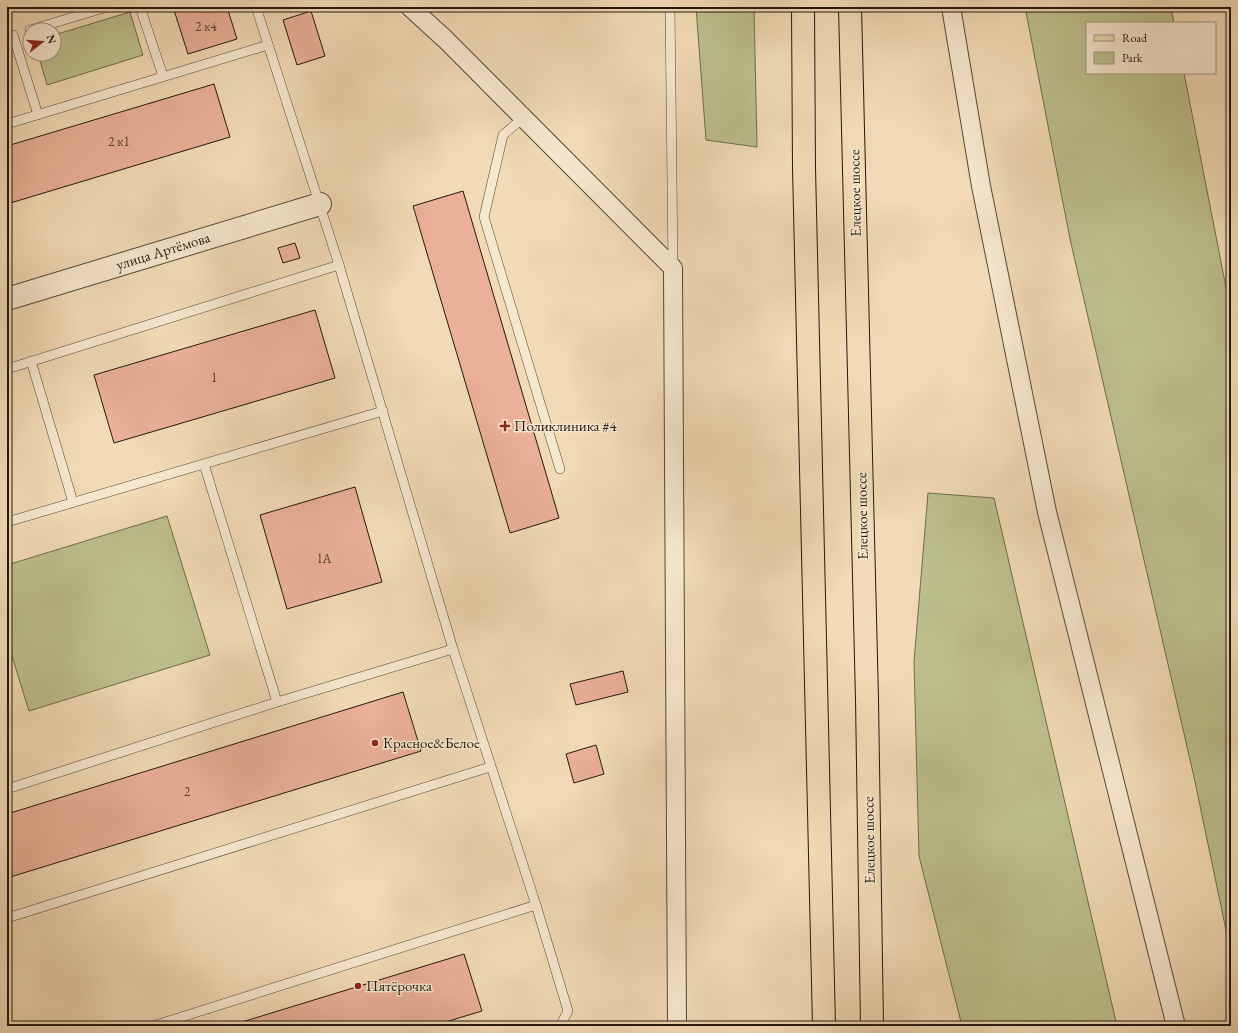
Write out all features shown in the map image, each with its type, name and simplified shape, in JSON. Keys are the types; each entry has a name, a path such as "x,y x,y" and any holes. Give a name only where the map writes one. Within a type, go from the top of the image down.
{"main road":[{"path":"803,7 804,176 824,1026"},
{"name":"Елецкое шоссе","path":"850,7 867,699 872,1026"}],"street":[{"path":"410,7 445,39 672,268 677,1026"},
{"path":"952,7 981,186 1047,512 1176,1026"},
{"name":"улица Артёмова","path":"7,299 320,204"}],"lane":[{"path":"56,22 106,7"},
{"path":"140,7 163,76"},
{"path":"256,7 339,265 453,650 544,929 568,1011 560,1026"},
{"path":"670,7 672,268"},
{"path":"22,32 10,36 38,115"},
{"path":"7,124 268,45"},
{"path":"523,118 503,135 484,217 560,469"},
{"path":"7,369 339,265"},
{"path":"31,361 73,502"},
{"path":"7,522 383,411"},
{"path":"204,464 277,702"},
{"path":"7,789 277,702 453,650"},
{"path":"7,918 490,767"},
{"path":"153,1026 536,905"}],"green space":[{"path":"696,7 754,7 757,147 706,140"},
{"path":"1025,7 1171,7 1174,22 1086,22 1086,74 1184,74 1231,313 1231,954 1194,777 1070,239"},
{"path":"130,12 143,55 47,85 40,62 62,62 62,33"},
{"path":"928,493 994,498 1117,1026 962,1026 919,856 914,662"},
{"path":"167,516 210,655 29,711 7,640 7,565"}],"building":[{"path":"173,7 227,7 237,39 188,54"},
{"path":"311,11 325,56 297,65 283,20"},
{"path":"214,84 230,137 7,204 7,146"},
{"name":"Поликлиника #4","path":"463,191 559,518 510,533 413,206"},
{"path":"295,243 300,258 283,263 278,248"},
{"path":"315,310 335,378 114,443 94,375"},
{"path":"355,487 382,582 287,609 260,515"},
{"path":"623,671 628,692 576,705 570,684"},
{"path":"403,692 421,751 7,878 7,814"},
{"path":"596,745 604,774 574,783 566,754"},
{"path":"464,954 482,1011 432,1026 229,1026"}],"place":[{"name":"Поликлиника #4","path":"505,426"},
{"name":"Красное&Белое","path":"375,743"},
{"name":"Пятёрочка","path":"358,986"}]}
